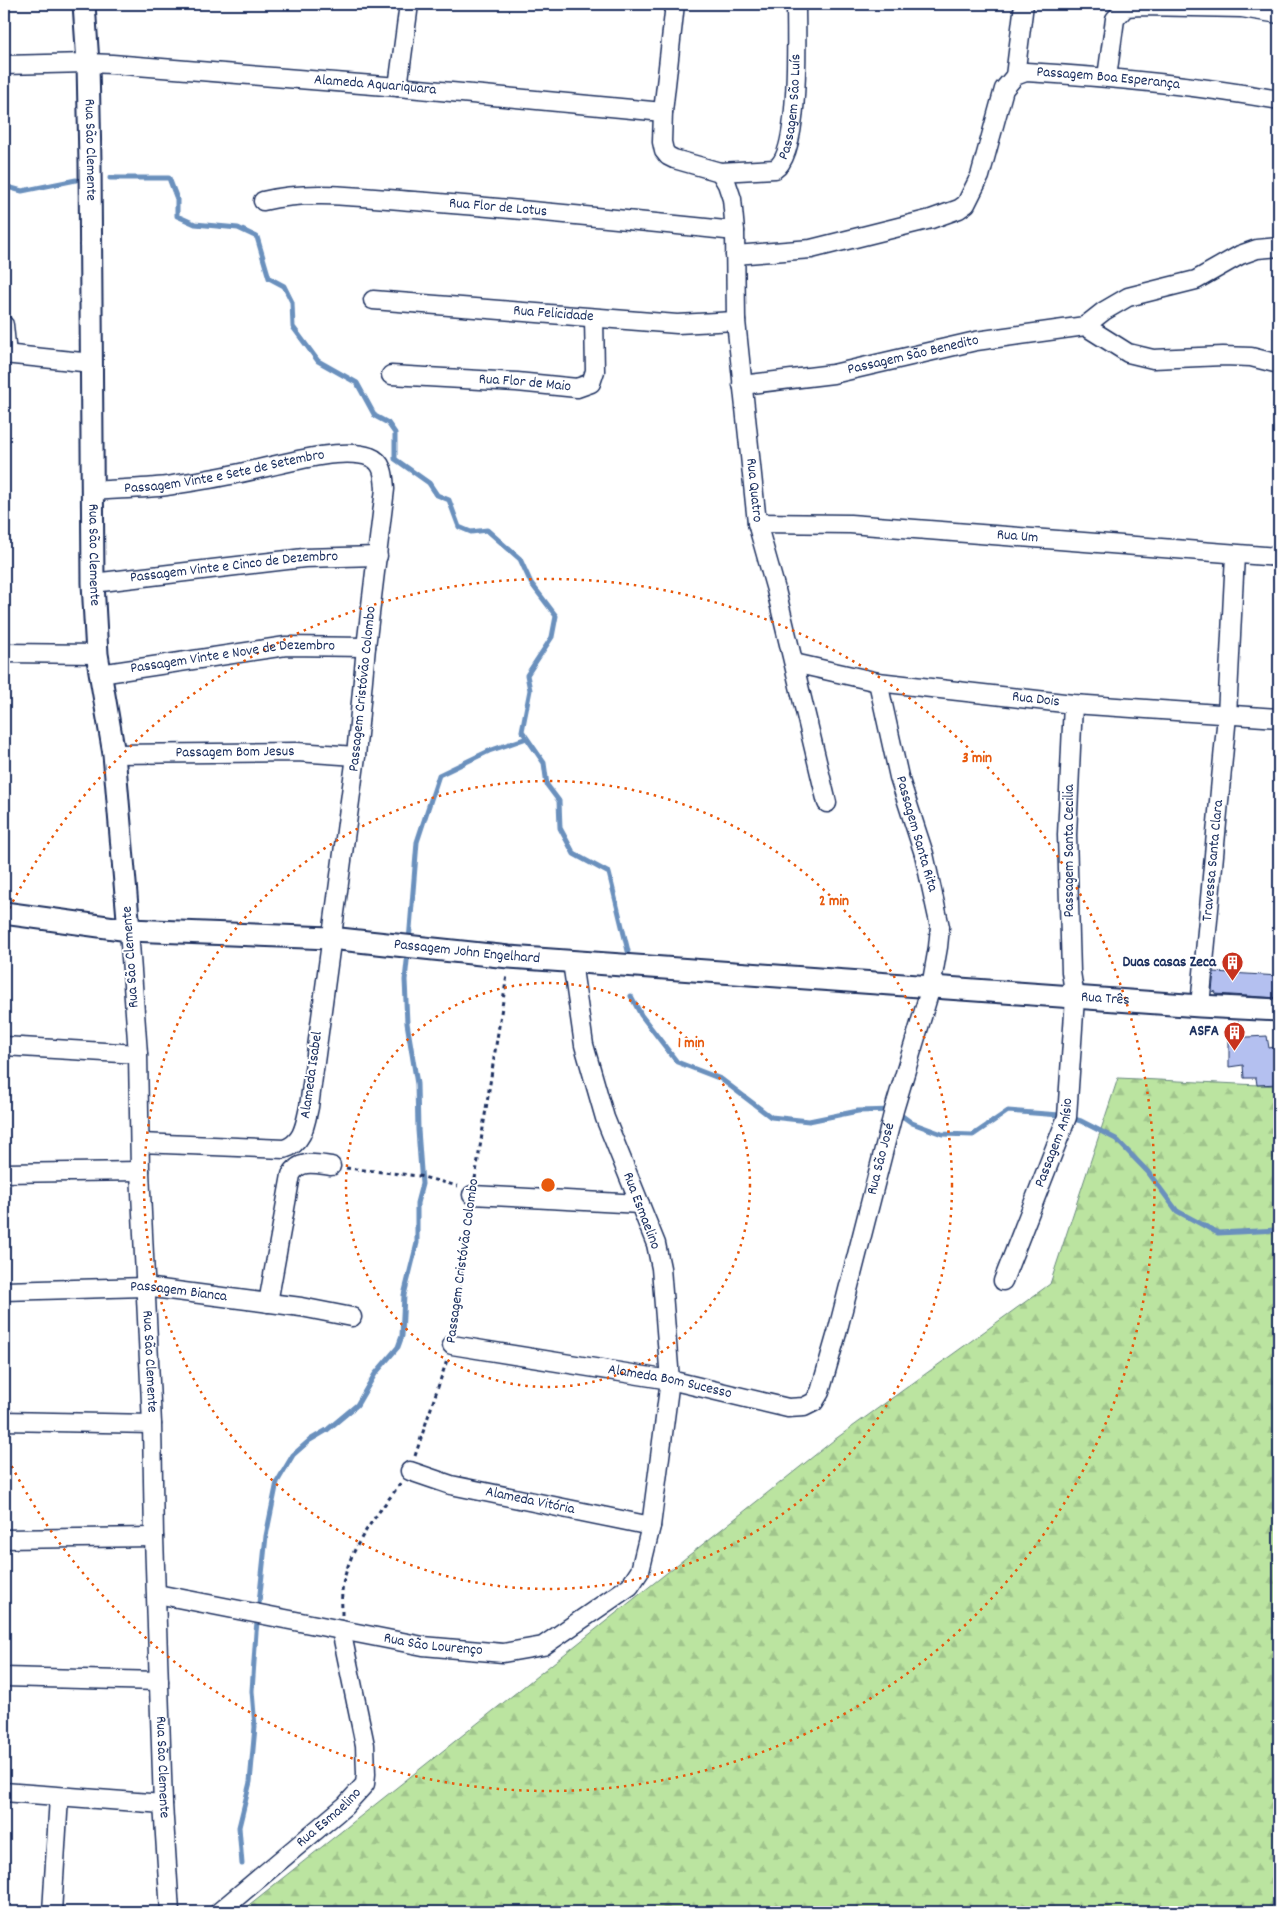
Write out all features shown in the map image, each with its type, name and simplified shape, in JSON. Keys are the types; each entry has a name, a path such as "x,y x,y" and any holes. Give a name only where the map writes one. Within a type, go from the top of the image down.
{"main road":[{"name":"Rua São Clemente","path":"84,4 88,63 93,583 99,664 114,754 129,930"},
{"name":"Passagem John Engelhard","path":"4,913 129,930 330,938 509,957 931,987"},
{"name":"Rua Três","path":"931,987 1279,1010"}],"street":[{"path":"398,87 409,4"},
{"name":"Passagem São Luís","path":"675,4 664,112 662,142 664,151 668,156 720,172 775,169 781,166 789,147 793,121 796,4"},
{"path":"1015,76 1024,4"},
{"path":"1107,77 1115,19 1126,7 1242,8 1279,14"},
{"name":"Alameda Aquariquara","path":"4,65 88,63 398,87 664,112"},
{"name":"Passagem Boa Esperança","path":"735,255 811,249 931,219 959,209 966,204 980,176 1004,89 1015,76 1026,72 1107,77 1279,100"},
{"name":"Rua Quatro","path":"720,172 727,184 732,199 735,231 736,321 757,523 794,663 827,803"},
{"name":"Rua Flor de Lotus","path":"263,201 292,195 369,198 610,218 735,231"},
{"path":"1279,247 1257,249 1240,255 1196,280 1128,297 1104,311 1085,326 1128,353 1153,359 1223,356 1251,357 1279,364"},
{"name":"Rua Felicidade","path":"373,300 677,324 736,321"},
{"name":"Rua Flor de Maio","path":"391,375 584,387 591,383 595,371 594,318"},
{"path":"4,325 6,355 92,363"},
{"name":"Passagem São Benedito","path":"742,385 833,374 976,341 1085,326"},
{"name":"Passagem Vinte e Sete de Setembro","path":"91,490 165,486 233,475 336,454 359,454"},
{"name":"Passagem Cristóvão Colombo","path":"330,938 356,756 366,647 385,489 384,476 376,460 359,454"},
{"name":"Rua Um","path":"757,523 850,524 1279,557"},
{"name":"Travessa Santa Clara","path":"1200,1006 1227,715 1235,555"},
{"name":"Passagem Vinte e Cinco de Dezembro","path":"93,583 296,559 378,556"},
{"name":"Passagem Vinte e Nove de Dezembro","path":"4,653 99,664 286,646 366,647"},
{"name":"Rua Dois","path":"794,663 878,682 1073,704 1279,718"},
{"name":"Passagem Santa Rita","path":"878,682 899,777 924,854 940,927 931,987"},
{"name":"Passagem Santa Cecilia","path":"1073,704 1067,835 1071,972 1075,998"},
{"name":"Passagem Bom Jesus","path":"114,754 297,752 356,756"},
{"name":"Rua São Clemente","path":"129,930 138,1054 140,1172 152,1424 163,1804 170,1912"},
{"name":"Alameda Isabel","path":"140,1143 263,1150 284,1150 292,1147 302,1134 309,1107 330,938"},
{"name":"Rua Esmaelino","path":"572,962 584,1045 605,1118 656,1244 661,1268 670,1380 651,1526"},
{"name":"Rua São José","path":"837,1333 894,1110 931,987"},
{"name":"Passagem Anísio","path":"1003,1281 1068,1117 1075,998"},
{"path":"4,1046 138,1054"},
{"path":"268,1304 291,1175 294,1169 304,1164 331,1166"},
{"path":"4,1173 140,1172"},
{"path":"473,1192 640,1204"},
{"name":"Passagem Bianca","path":"4,1291 145,1288 352,1317"},
{"name":"Alameda Bom Sucesso","path":"452,1345 670,1380 788,1408 804,1407 814,1402 820,1392 837,1333"},
{"path":"4,1421 152,1424"},
{"name":"Alameda Vitória","path":"410,1472 451,1485 651,1526"},
{"name":"Rua São Lourenço","path":"157,1594 423,1646 503,1653 543,1646 630,1586 640,1571 651,1526"},
{"path":"4,1539 154,1537"},
{"name":"Rua Esmaelino","path":"219,1912 345,1806 365,1784 365,1745 341,1630"},
{"path":"4,1677 159,1681"},
{"path":"4,1792 163,1804"},
{"path":"52,1912 59,1797"}],"path":[{"name":"Passagem Cristóvão Colombo","path":"341,1630 343,1586 348,1562 360,1537 410,1472 452,1345 509,957"},
{"path":"331,1166 419,1176 473,1192"}],"green space":[{"path":"1118,1078 1279,1086 1279,1912 240,1912 834,1440 1050,1284"}],"building":[{"path":"1214,972 1279,976 1279,998 1215,994 1216,992 1212,991"},
{"path":"1267,1036 1269,1048 1279,1046 1279,1084 1257,1085 1256,1078 1244,1078 1243,1065 1229,1067 1229,1038"}],"waterway":[{"path":"110,178 169,178 177,199 177,216 195,224 238,228 257,237 269,278 284,286 292,302 293,327 318,361 357,383 375,416 388,423 395,433 395,459 429,483 437,495 449,500 459,527 471,532 487,530 520,559 531,583 556,616 552,637 527,675 530,690 522,731 544,763 547,785 559,801 560,828 574,854 609,873 628,951"},
{"path":"4,186 22,191 76,180"},
{"path":"409,941 417,842 439,775 489,751 527,738"},
{"path":"242,1864 239,1827 250,1782 255,1727 252,1691 256,1632 266,1536 277,1482 293,1455 357,1405 375,1374 398,1347 402,1336 404,1295 417,1243 417,1203 422,1184 417,1084 407,1023 405,980 408,952"},
{"path":"631,996 641,1015 677,1062 721,1079 771,1117 809,1121 858,1111 894,1110 912,1123 942,1134 973,1135 1008,1111 1060,1115 1081,1121 1116,1139 1148,1172 1177,1211 1218,1233 1279,1230"}],"place":[{"name":"Duas casas Zeca","path":"1232,982"},
{"name":"ASFA","path":"1235,1051"}]}
